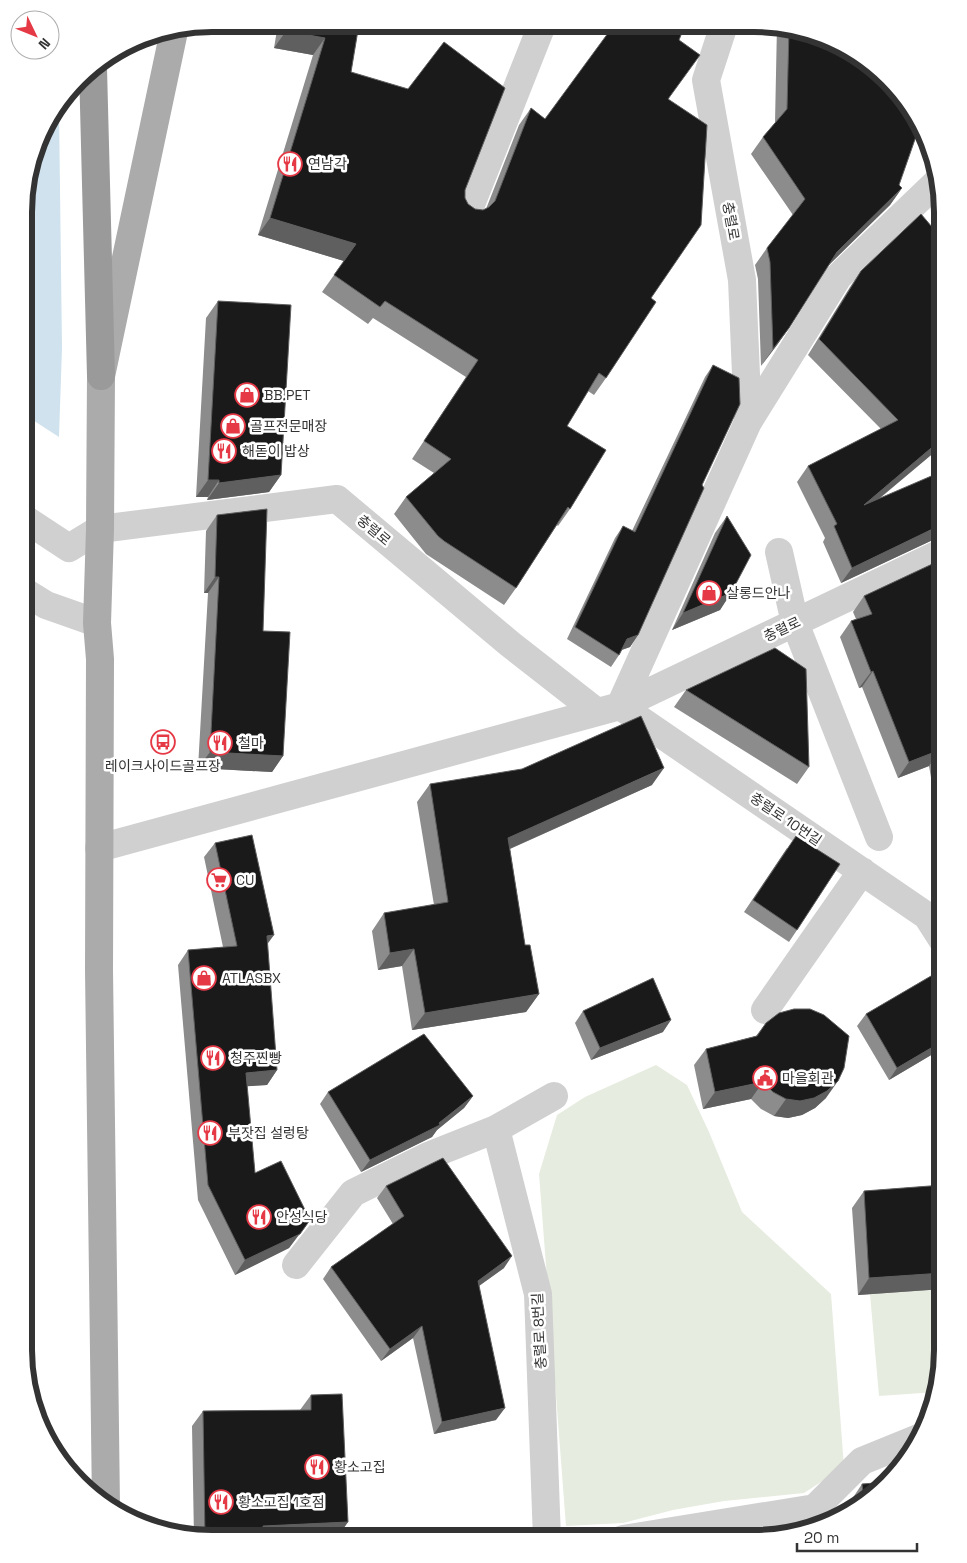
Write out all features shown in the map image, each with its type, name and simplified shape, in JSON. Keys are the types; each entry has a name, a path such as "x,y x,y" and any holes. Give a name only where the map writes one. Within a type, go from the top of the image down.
{"highway":[{"path":"93,78 102,376"}],"main road":[{"path":"106,1495 98,970 100,659 97,623 102,376 173,37"}],"street":[{"path":"468,212 539,32"},
{"name":"충렬로","path":"722,32 706,80 742,280 748,422"},
{"name":"충렬로","path":"609,709 748,422 838,277 933,186"},
{"name":"충렬로","path":"100,530 337,499 510,644 609,709"},
{"path":"32,524 69,548 100,530"},
{"path":"779,552 795,623 879,837"},
{"name":"충렬로","path":"99,848 609,709 934,556"},
{"path":"35,599 97,623"},
{"name":"충렬로 10번길","path":"609,709 862,871 927,916 934,927"},
{"path":"766,1010 862,871"},
{"path":"296,1265 353,1193 428,1156 496,1129 554,1096"},
{"name":"충렬로 8번길","path":"496,1129 538,1294 547,1530"},
{"path":"679,1530 815,1508 862,1461 909,1442"}],"shaded area":[{"path":"656,1065 687,1085 709,1132 742,1212 831,1294 844,1467 804,1493 724,1501 673,1510 623,1523 566,1526 539,1174 557,1115 585,1097"},
{"path":"934,1290 934,1362 929,1392 879,1396 870,1294"}],"water":[{"path":"59,119 62,348 59,437 32,420 32,213 34,189 42,155"}],"building":[{"path":"292,32 358,32 351,72 408,89 444,42 505,88 465,190 465,198 468,204 475,209 483,210 495,201 531,108 545,119 609,32 682,32 679,40 700,55 668,99 707,125 701,225 651,298 656,302 606,378 599,373 567,426 606,450 570,509 568,507 516,588 444,541 406,497 451,459 424,441 478,360 385,301 380,307 334,275 356,244 270,218 325,38"},
{"path":"789,36 823,46 864,70 890,94 917,134 899,185 902,188 837,252 789,328 773,349 770,262 767,248 805,199 763,137 787,109"},
{"path":"921,214 934,229 934,446 864,505 934,475 934,528 852,568 834,526 837,524 808,466 898,420 819,339 861,271"},
{"path":"218,301 291,305 281,475 219,483 219,480 208,480"},
{"path":"713,365 739,378 740,404 702,485 704,488 638,635 627,639 619,655 575,627 623,526 635,532"},
{"path":"267,509 263,631 290,632 283,756 210,752 219,577 215,577 217,515"},
{"path":"727,516 751,555 731,593 683,613"},
{"path":"934,563 934,752 909,762 851,621 872,614 864,596"},
{"path":"775,648 806,669 809,767 686,690"},
{"path":"641,716 664,768 508,838 525,945 530,945 539,994 425,1013 414,949 390,953 384,913 448,902 430,784 522,769"},
{"path":"252,835 274,935 267,936 277,1070 246,1073 255,1173 281,1161 310,1220 300,1234 245,1260 208,1185 188,950 237,946 215,843"},
{"path":"796,836 840,864 797,930 753,900"},
{"path":"934,974 934,1046 897,1068 866,1014"},
{"path":"653,978 671,1020 600,1048 583,1011"},
{"name":"마을회관","path":"794,1009 810,1009 824,1015 849,1036 844,1068 838,1081 827,1091 814,1098 800,1101 786,1099 773,1092 763,1082 715,1092 706,1049 757,1036 766,1023 779,1013"},
{"path":"424,1034 473,1096 439,1123 440,1125 370,1160 328,1092"},
{"path":"443,1158 512,1256 478,1281 505,1408 442,1422 422,1326 390,1349 331,1267 404,1216 386,1186"},
{"path":"934,1186 934,1274 869,1278 864,1191"},
{"path":"342,1394 348,1522 263,1526 263,1530 205,1530 203,1411 311,1410 311,1395"},
{"path":"877,1483 863,1494 862,1484"}],"place":[{"name":"연남각","path":"290,164"},
{"name":"BB.PET","path":"247,395"},
{"name":"골프전문매장","path":"233,426"},
{"name":"해돋이 밥상","path":"224,451"},
{"name":"살롱드안나","path":"709,593"},
{"name":"레이크사이드골프장","path":"163,742"},
{"name":"철마","path":"220,743"},
{"name":"CU","path":"219,880"},
{"name":"ATLASBX","path":"204,978"},
{"name":"청주찐빵","path":"213,1058"},
{"name":"마을회관","path":"765,1078"},
{"name":"부잣집 설렁탕","path":"210,1133"},
{"name":"안성식당","path":"259,1217"},
{"name":"황소고집","path":"317,1467"},
{"name":"황소고집 1호점","path":"221,1502"}]}
